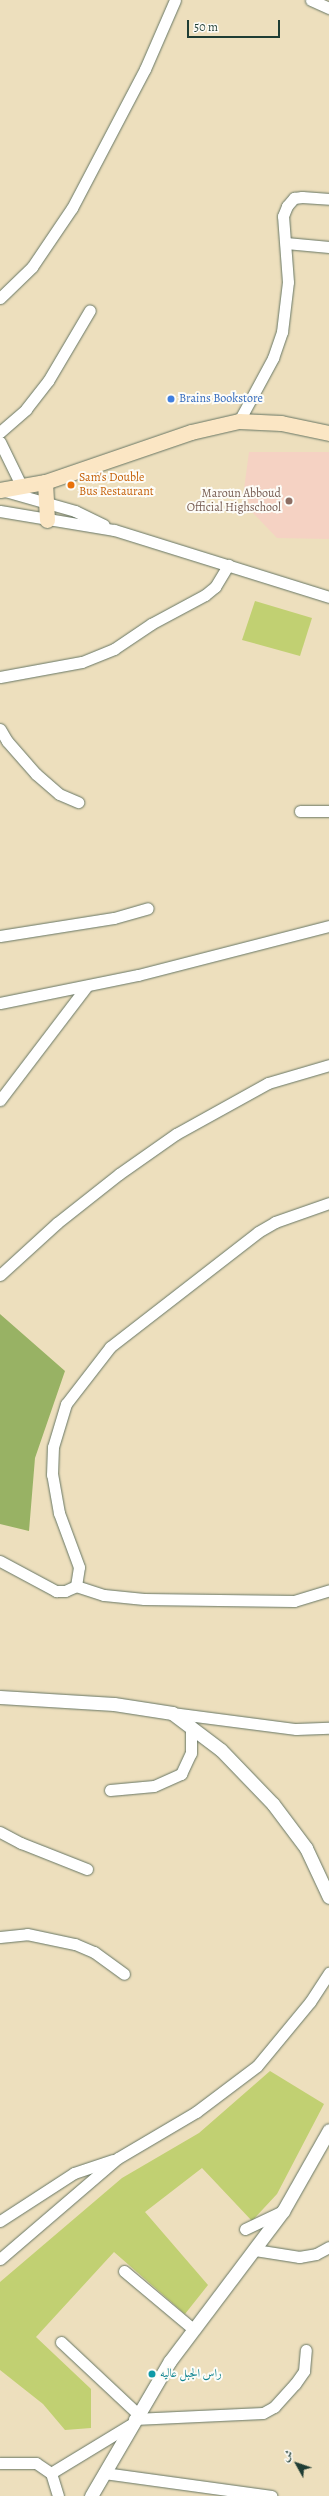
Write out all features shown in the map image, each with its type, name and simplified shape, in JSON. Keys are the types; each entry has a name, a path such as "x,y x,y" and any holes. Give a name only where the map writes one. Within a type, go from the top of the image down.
{"main road":[{"path":"0,490 21,485 45,482 191,432 239,421 281,423 329,433"},
{"path":"45,482 48,503 46,520"}],"street":[{"path":"0,298 32,267 72,208 145,69 175,0"},
{"path":"311,0 329,8"},
{"path":"239,421 273,358 282,332 288,282 284,216 287,206 294,198 329,198"},
{"path":"286,243 329,247"},
{"path":"0,432 26,409 48,381 90,310"},
{"path":"0,442 21,485"},
{"path":"0,490 75,511 114,530"},
{"path":"0,511 46,520 114,530 329,597"},
{"path":"0,677 82,662 114,649 151,624 215,588 228,565"},
{"path":"0,729 7,741 41,778 59,794 78,802"},
{"path":"300,811 329,811"},
{"path":"0,936 114,918 148,908"},
{"path":"0,1003 88,986 329,926"},
{"path":"0,1100 88,986"},
{"path":"0,1275 57,1223 119,1174 176,1134 268,1083 329,1065"},
{"path":"76,1586 79,1567 59,1513 52,1475 53,1447 66,1404 110,1347 258,1232 274,1222 329,1203"},
{"path":"0,1561 56,1591 65,1591 76,1586 104,1595 144,1599 294,1601 329,1590"},
{"path":"0,1697 114,1704 296,1729 329,1728"},
{"path":"172,1713 221,1750 274,1804 306,1848 329,1897"},
{"path":"110,1790 154,1786 181,1774 191,1753 191,1726"},
{"path":"0,1832 21,1843 87,1869"},
{"path":"0,1937 27,1934 75,1944 94,1952 124,1974"},
{"path":"0,2259 118,2158 196,2112 257,2066 310,2002 329,1974"},
{"path":"91,2496 134,2419 193,2329 255,2250 283,2211 329,2130"},
{"path":"0,2221 74,2173 118,2158"},
{"path":"245,2229 283,2211"},
{"path":"255,2250 299,2257 316,2254 329,2247"},
{"path":"124,2271 193,2329"},
{"path":"62,2342 134,2419"},
{"path":"51,2473 134,2419 263,2413 274,2407 295,2384 304,2371 306,2350"},
{"path":"0,2463 36,2463 51,2473 58,2496"},
{"path":"104,2473 271,2496"}],"shaded area":[{"name":"Maroun Abboud Official Highschool","path":"249,452 329,452 329,539 277,538 252,512 244,489"}],"green space":[{"path":"255,601 312,618 300,656 242,640"},
{"path":"0,1314 65,1371 35,1458 29,1531 0,1524"},
{"path":"270,2071 324,2104 277,2194 252,2221 202,2168 145,2212 208,2285 185,2314 114,2252 36,2337 91,2389 91,2428 65,2430 43,2404 0,2370 0,2282 122,2178 199,2133"}],"place":[{"name":"Brains Bookstore","path":"171,399"},
{"name":"Sam's Double Bus Restaurant","path":"71,485"},
{"name":"Maroun Abboud Official Highschool","path":"289,501"},
{"name":"راس الجبل عاليه","path":"152,2374"}]}
